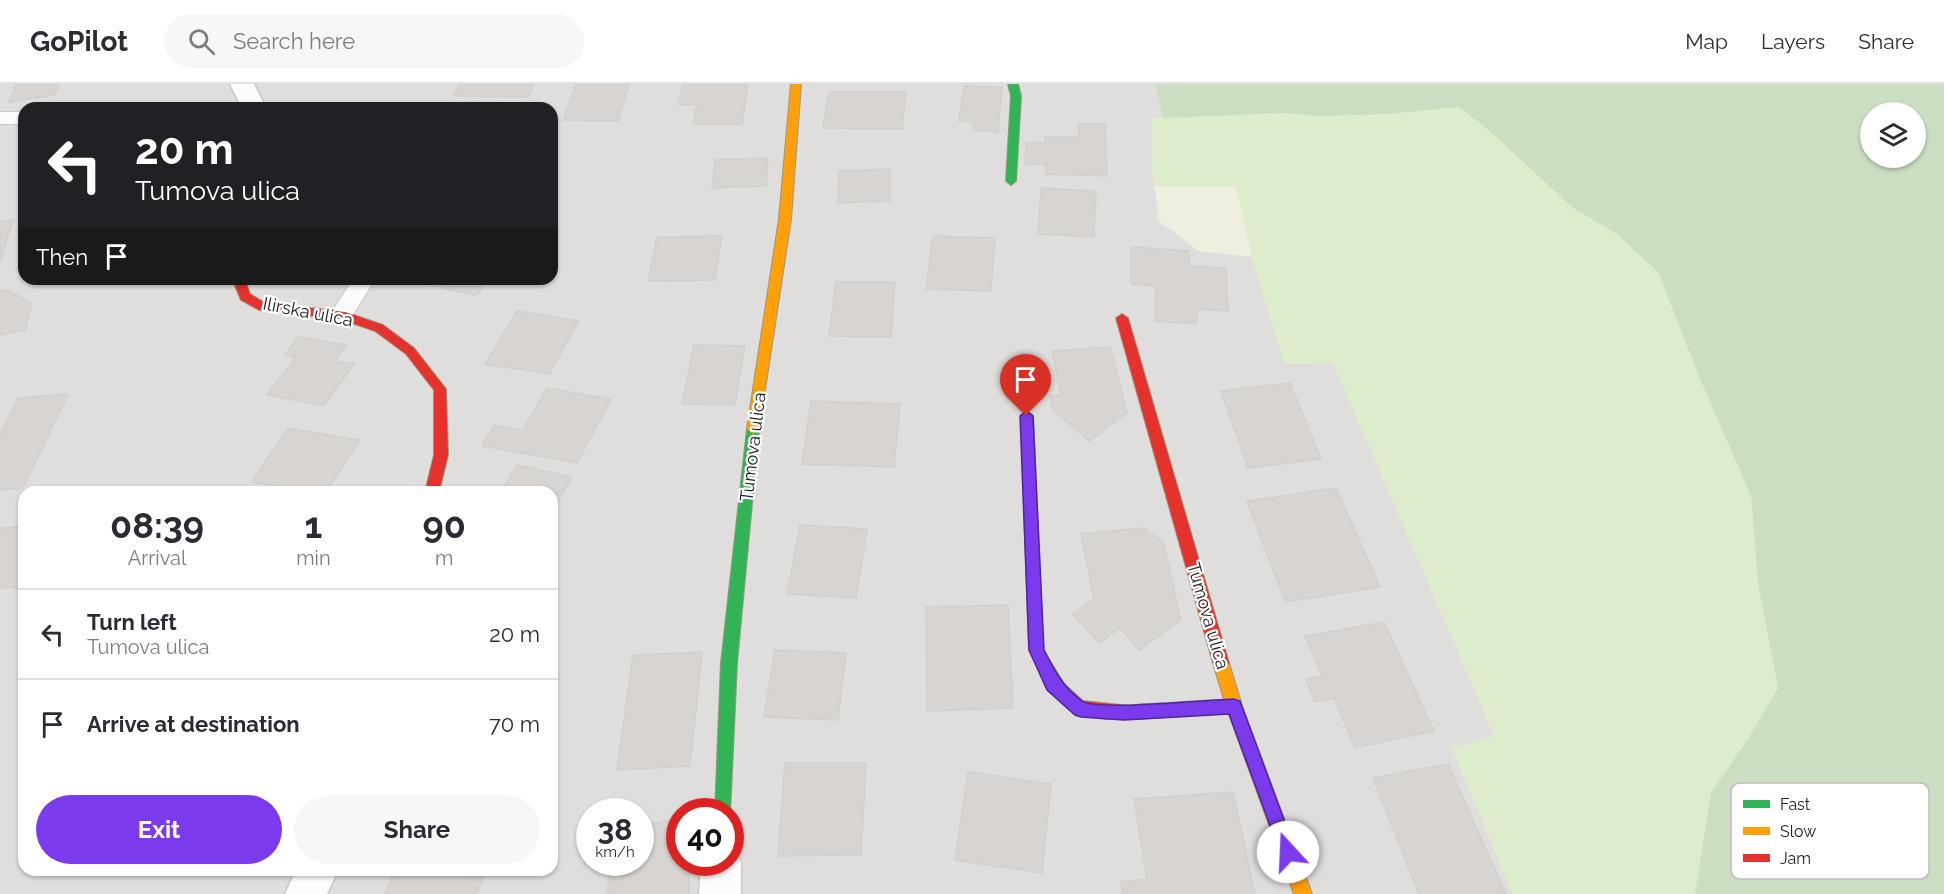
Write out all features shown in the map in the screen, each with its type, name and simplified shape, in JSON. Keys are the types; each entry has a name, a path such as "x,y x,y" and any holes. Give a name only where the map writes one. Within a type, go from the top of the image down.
{"street":[{"path":"242,84 251,102"},
{"name":"Tumova ulica","path":"724,798 729,663 754,423 785,219 796,84"},
{"path":"1011,181 1016,96 1013,84"},
{"name":"Ilirska ulica","path":"241,285 245,297 263,307 341,315 379,328 410,351 440,389 441,455 433,486"},
{"name":"Tumova ulica","path":"1122,318 1234,706 1303,894"},
{"path":"1026,416 1036,650 1053,684 1081,710 1124,713 1234,706"},
{"path":"306,894 314,876"},
{"path":"720,894 721,876"}],"lane":[{"path":"0,118 18,118"},
{"path":"341,315 360,285"}],"shaded area":[{"path":"0,84 1155,84 1163,118 1152,118 1152,168 1159,221 1199,251 1252,257 1285,364 1333,362 1495,737 1452,748 1513,894 0,894"}],"green space":[{"path":"1155,84 1944,84 1944,894 1695,894 1711,793 1749,737 1778,688 1758,583 1751,496 1700,379 1658,272 1618,235 1573,208 1494,135 1459,107 1389,114 1320,116 1283,113 1163,118"},
{"path":"1459,107 1494,135 1573,208 1618,235 1658,272 1700,379 1751,496 1758,583 1778,688 1749,737 1711,793 1695,894 1513,894 1452,748 1495,736 1333,363 1285,364 1252,257 1236,187 1155,186 1152,168 1152,118 1283,113 1320,116 1389,114"},
{"path":"1155,186 1236,187 1252,257 1199,251 1159,221"}],"building":[{"path":"16,84 59,84 55,95 9,102"},
{"path":"460,84 534,84 529,97 454,96"},
{"path":"576,84 629,84 618,121 563,120"},
{"path":"683,84 748,84 742,124 693,124 697,104 679,105"},
{"path":"964,86 1002,87 998,132 973,130 974,122 959,121"},
{"path":"829,92 906,92 902,129 823,128"},
{"path":"1079,124 1105,124 1107,176 1046,174 1046,164 1025,164 1026,142 1045,143 1045,137 1079,137"},
{"path":"768,158 766,186 712,188 715,160"},
{"path":"890,169 890,201 838,203 839,171"},
{"path":"1041,188 1096,191 1094,237 1038,234"},
{"path":"13,220 1,260 0,260 0,222"},
{"path":"722,236 715,280 648,281 657,237"},
{"path":"933,236 995,238 991,291 926,289"},
{"path":"1131,247 1189,251 1190,266 1226,268 1228,311 1197,309 1197,324 1155,321 1156,286 1131,284"},
{"path":"836,282 895,282 891,337 829,336"},
{"path":"432,285 485,285 476,296"},
{"path":"8,290 32,304 25,330 0,335 0,291"},
{"path":"517,311 579,321 549,374 485,364"},
{"path":"298,337 346,345 334,361 354,364 324,406 267,395 296,357 285,355"},
{"path":"694,345 745,346 735,405 682,404"},
{"path":"1110,347 1127,413 1089,441 1052,409 1050,396 1061,395 1052,351"},
{"path":"1290,383 1321,459 1248,468 1221,391"},
{"path":"547,388 611,399 577,463 482,446 494,425 523,430"},
{"path":"68,394 24,486 0,490 0,434 18,398"},
{"path":"811,401 900,404 894,467 802,464"},
{"path":"288,428 360,440 330,486 275,486 251,482"},
{"path":"517,465 572,477 558,502 558,486 505,486"},
{"path":"1336,488 1380,587 1285,602 1247,501"},
{"path":"800,525 867,529 856,598 787,594"},
{"path":"18,526 18,587 0,588 0,528"},
{"path":"1143,528 1163,542 1181,620 1139,650 1120,628 1099,643 1073,614 1094,599 1081,534"},
{"path":"1008,605 1013,708 927,711 926,607"},
{"path":"1384,622 1434,731 1355,748 1334,698 1315,702 1306,680 1322,676 1305,636"},
{"path":"775,650 846,653 838,720 764,717"},
{"path":"702,652 690,766 617,770 633,655"},
{"path":"785,763 866,763 861,855 778,856"},
{"path":"1448,764 1506,894 1419,894 1373,778"},
{"path":"968,772 1051,784 1042,873 955,860"},
{"path":"1233,792 1255,894 1122,894 1121,882 1147,879 1134,799"},
{"path":"666,821 666,876 689,876 689,894 608,894 609,876 654,876 654,823"},
{"path":"392,876 483,877 477,894 385,894"}],"traffic: fast":[{"path":"1011,181 1016,96 1013,84"},
{"path":"724,798 729,663 753,429"},
{"path":"1134,712 1234,706"}],"traffic: slow":[{"path":"753,429 785,219 796,84"},
{"path":"1221,663 1234,706 1303,894"}],"traffic: jam":[{"path":"241,285 245,297 263,307 341,315 379,328 410,351 440,389 441,455 433,486"},
{"path":"1122,318 1221,663"},
{"path":"1027,416 1036,650 1059,689 1079,708 1106,712 1134,712"}],"route":[{"path":"1026,416 1036,650 1053,684 1081,710 1124,713 1234,706 1288,852"}]}
